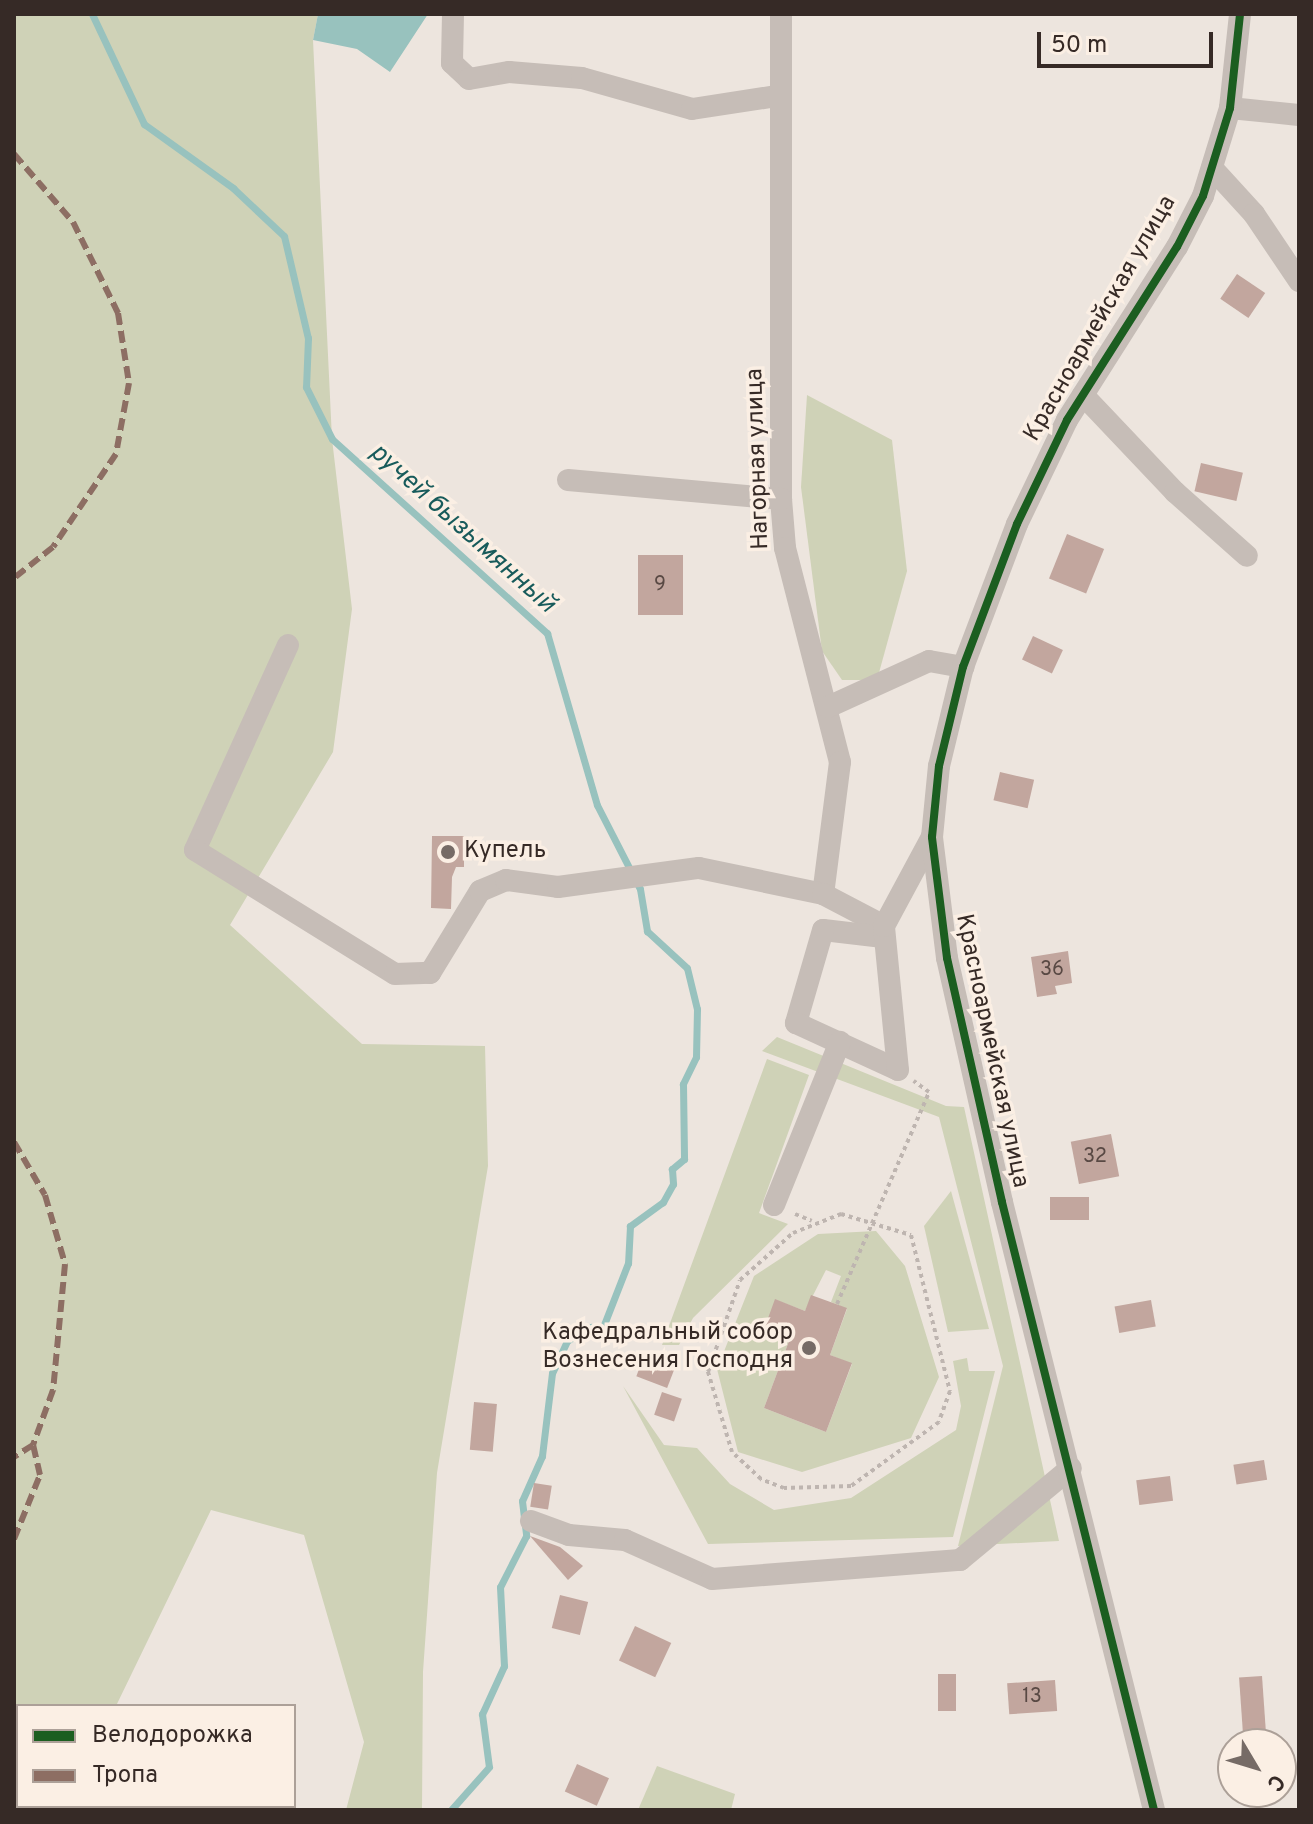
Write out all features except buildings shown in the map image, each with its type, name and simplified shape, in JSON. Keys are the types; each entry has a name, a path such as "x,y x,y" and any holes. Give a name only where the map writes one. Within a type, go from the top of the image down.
{"street":[{"path":"453,14 452,63 469,79 509,72 582,78 692,109 777,96"},
{"name":"Нагорная улица","path":"781,14 777,96 781,499 785,548 840,762 823,894"},
{"name":"Красноармейская улица","path":"1154,1810 1071,1468 1002,1202 947,958 932,837 939,766 963,667 1017,524 1083,395 1177,247 1212,168 1230,108 1240,14"},
{"path":"1230,108 1299,115"},
{"path":"1212,168 1254,214 1299,281"},
{"path":"1083,395 1175,492 1247,556"},
{"path":"568,480 781,499"},
{"path":"288,645 195,850 395,974 430,973 480,891 506,880 558,887 699,868 823,894 884,931"},
{"path":"828,707 929,661 963,667"},
{"path":"898,1070 884,931 932,837"},
{"path":"884,931 823,930 796,1023 898,1070"},
{"path":"774,1205 840,1042"},
{"path":"531,1521 569,1535 625,1540 712,1579 960,1560 1071,1468"}],"path":[{"path":"837,1304 929,1092 898,1070"},
{"path":"841,1214 872,1224 911,1235 950,1391 939,1422 851,1486 784,1488 761,1479 732,1452 708,1372 740,1280 813,1222 841,1214"}],"green space":[{"path":"14,14 318,14 313,40 332,439 352,609 333,752 230,925 362,1044 485,1046 488,1166 437,1473 423,1672 422,1810 346,1810 364,1742 304,1535 211,1510 117,1704 16,1704 16,1808 34,1808 14,1810"},
{"path":"807,395 892,440 907,571 877,680 842,680 822,651 801,487"},
{"path":"777,1037 946,1106 964,1107 1059,1541 958,1546 1003,1366 939,1117 762,1051"},
{"path":"767,1059 809,1075 759,1213 788,1224 693,1318 679,1345 662,1345"},
{"path":"951,1191 989,1329 948,1332 924,1226"},
{"path":"876,1231 905,1266 939,1377 911,1438 802,1472 738,1452 717,1369 754,1276 818,1234","holes":["826,1270 841,1276 831,1302 847,1309 830,1355 852,1364 826,1432 764,1408 789,1341 776,1300 805,1311"]},
{"path":"967,1358 969,1371 995,1371 953,1537 708,1544 623,1386 664,1445 697,1448 730,1484 774,1510 851,1498 956,1430 961,1406 953,1361"},
{"path":"657,1766 735,1794 731,1810 638,1810"}],"water":[{"path":"318,14 428,14 390,72 357,49 313,40"}],"waterway":[{"name":"ручей бызымянный","path":"92,14 144,124 233,188 284,236 308,338 306,387 332,439 547,633 597,805 640,889 647,931 687,968 697,1009 696,1057 683,1084 684,1159 672,1169 673,1184 663,1202 630,1226 628,1263 603,1327 591,1327 567,1341 552,1373 542,1456 522,1501 526,1536 500,1587 504,1666 482,1714 489,1767 451,1810"}],"marked path":[{"path":"14,154 73,222 118,313 129,383 116,454 53,547 14,578"},
{"path":"14,1142 45,1195 65,1264 53,1390 33,1445 14,1457"},
{"path":"14,1539 40,1475 33,1445"}],"cycle path":[{"path":"1154,1810 1002,1202 947,958 932,837 939,766 963,667 1017,524 1067,420 1177,247 1203,196 1230,108 1240,14"}],"place":[{"name":"Купель","path":"448,852"},
{"name":"Кафедральный собор Вознесения Господня","path":"809,1348"}]}
